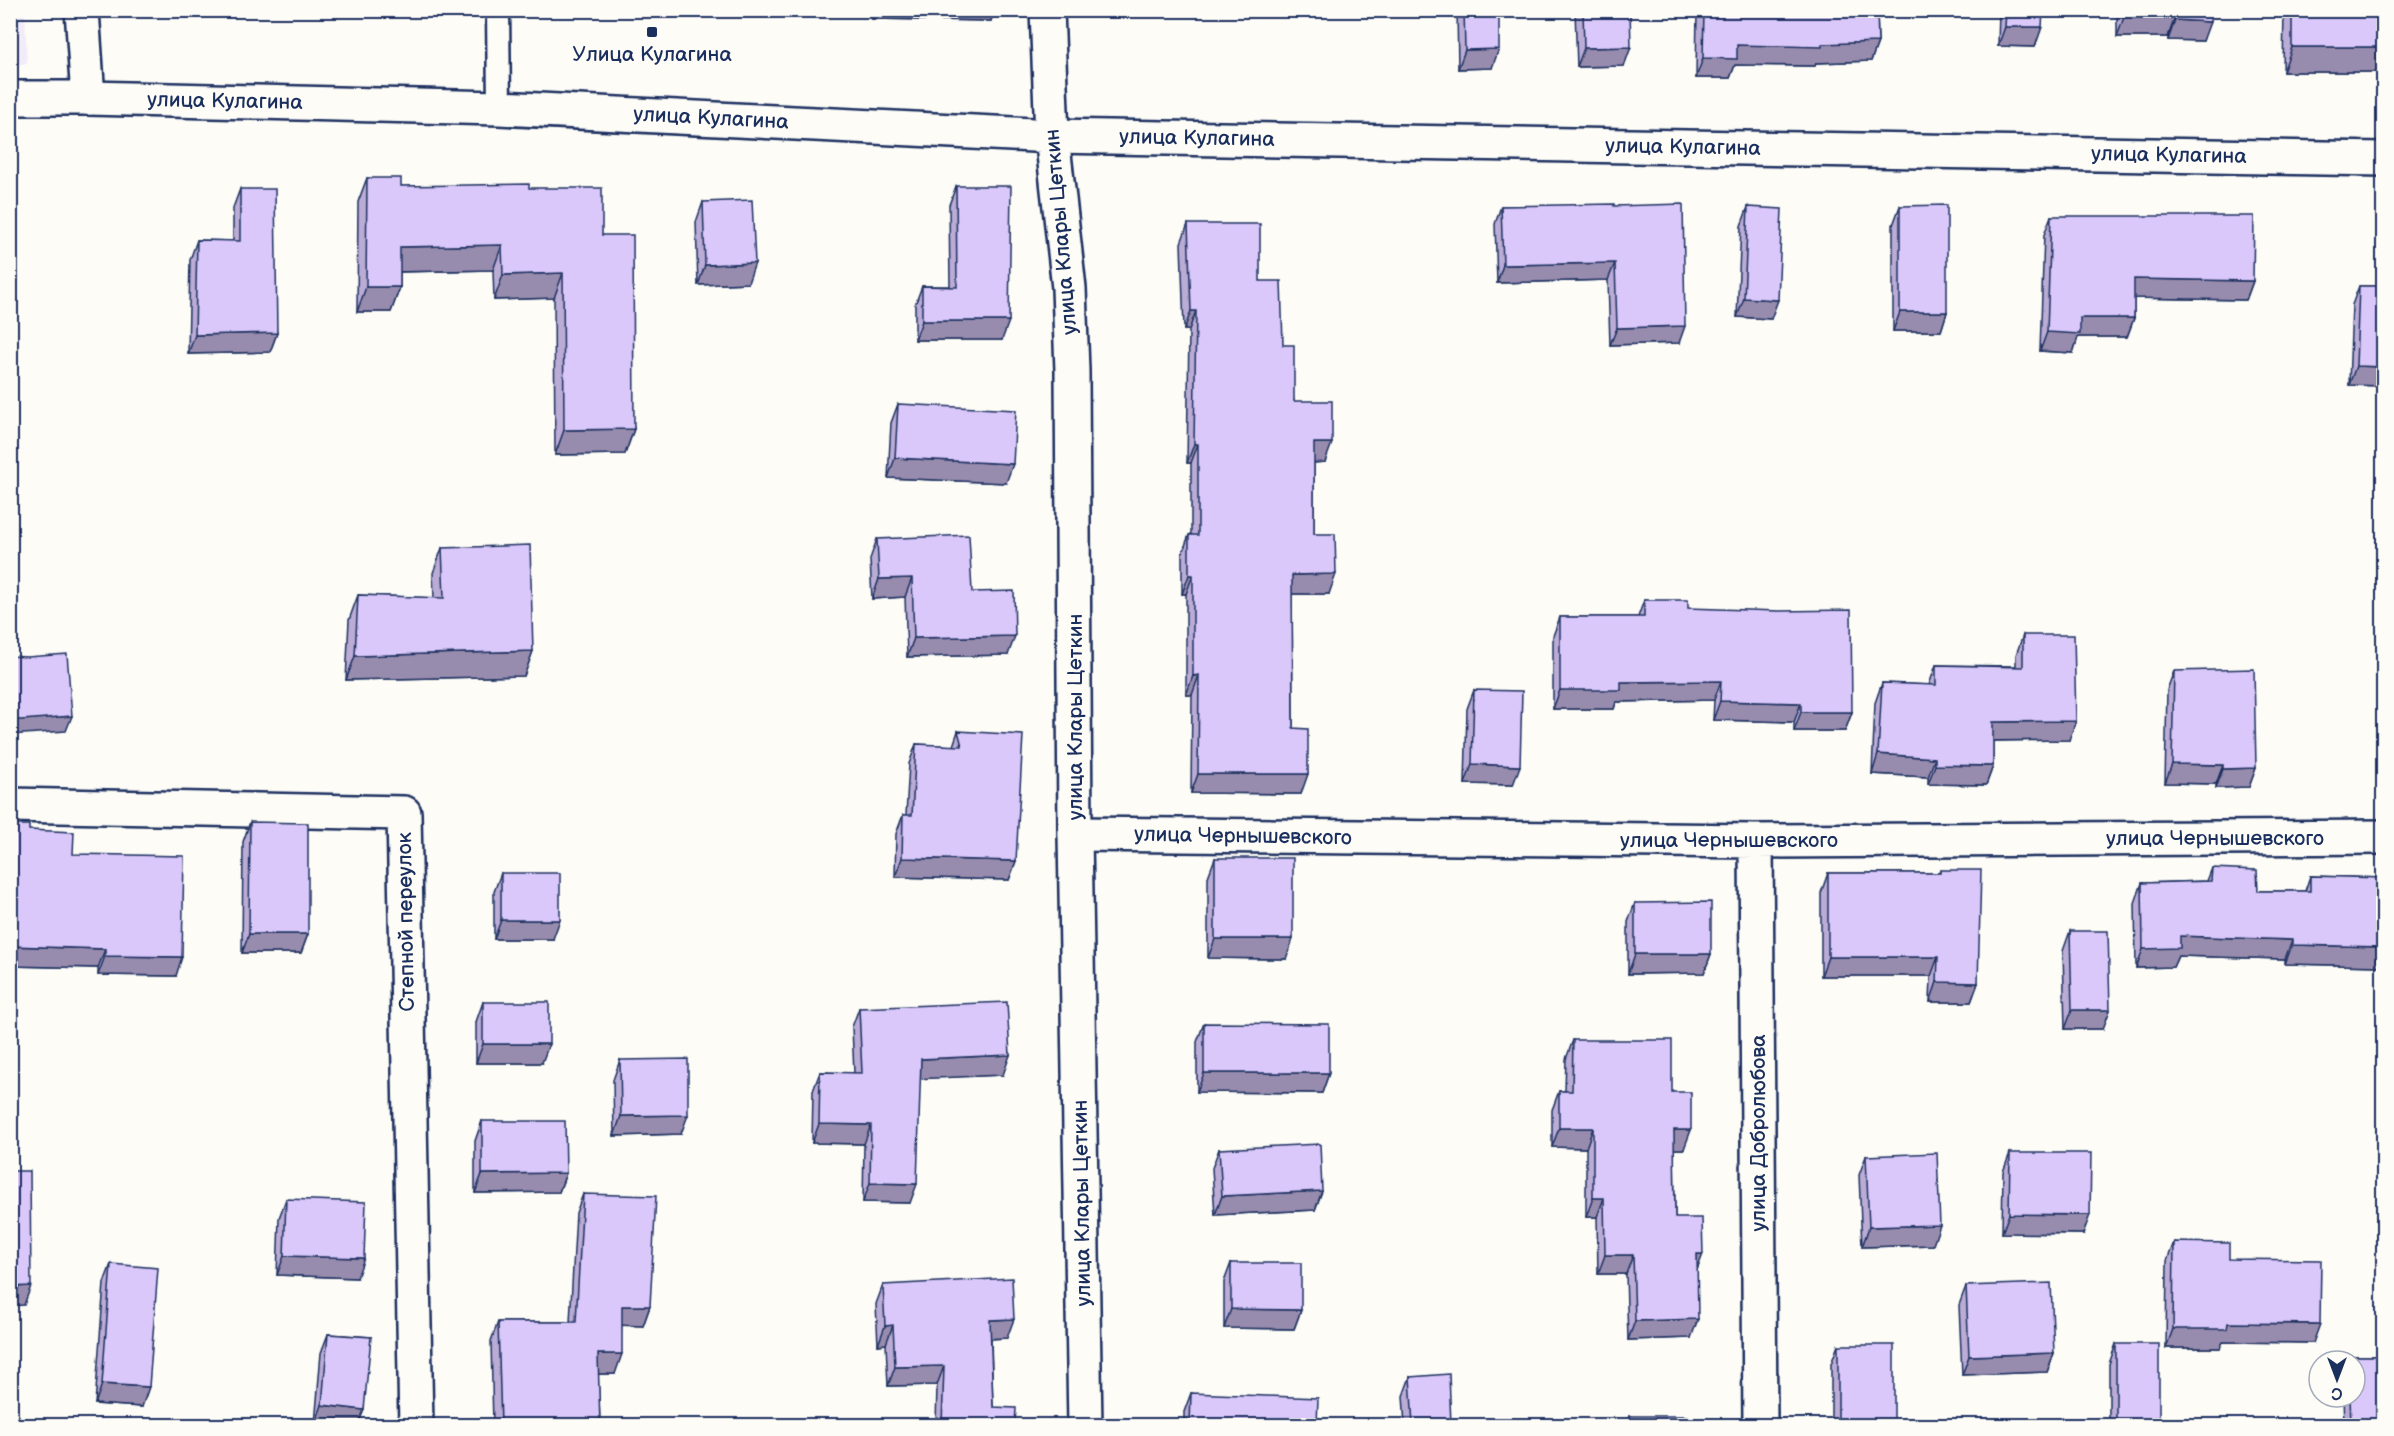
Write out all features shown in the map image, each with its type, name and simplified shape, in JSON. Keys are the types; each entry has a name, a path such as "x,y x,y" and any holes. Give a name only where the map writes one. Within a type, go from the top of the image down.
{"street":[{"path":"82,10 88,98"},
{"name":"улица Клары Цеткин","path":"1047,10 1052,136 1068,288 1072,371 1075,834 1085,1425"},
{"name":"улица Кулагина","path":"10,98 499,108 1052,136 2384,159"},
{"name":"Степной переулок","path":"10,805 404,813 416,1425"},
{"name":"улица Чернышевского","path":"1075,834 1756,841 2384,837"},
{"name":"улица Добролюбова","path":"1756,841 1760,1425"}],"lane":[{"path":"498,10 499,108"}],"shaded area":[{"path":"10,11 25,11 27,64 11,64"}],"building":[{"path":"1464,10 1499,10 1499,49 1465,50"},
{"path":"1583,10 1630,10 1631,47 1584,48"},
{"path":"1704,10 1877,10 1878,42 1822,44 1822,47 1737,45 1737,59 1703,58"},
{"path":"2006,10 2043,10 2042,27 2005,27"},
{"path":"2124,10 2211,10 2210,22 2175,20 2175,17 2124,17"},
{"path":"2292,10 2384,10 2384,47 2292,47"},
{"path":"367,178 401,178 401,186 529,184 529,188 602,188 602,235 633,235 634,429 564,430 563,273 503,275 502,245 400,247 400,287 366,287"},
{"path":"956,186 1011,186 1009,321 922,321 922,286 957,287"},
{"path":"240,189 275,189 277,333 195,335 197,240 240,241"},
{"path":"752,200 755,263 705,265 703,202"},
{"path":"1614,204 1614,206 1683,204 1685,326 1617,328 1615,263 1503,265 1501,206"},
{"path":"1947,205 1947,312 1900,312 1900,206"},
{"path":"1748,207 1782,209 1778,300 1744,298"},
{"path":"2051,216 2254,216 2253,281 2134,279 2134,318 2080,318 2080,334 2047,332"},
{"path":"1188,224 1260,224 1260,281 1281,281 1283,345 1294,345 1294,401 1332,401 1332,443 1314,443 1314,534 1335,534 1336,574 1292,575 1293,728 1308,729 1308,774 1198,774 1199,675 1193,676 1193,575 1189,575 1189,535 1198,535 1198,444 1194,444 1196,311 1191,311"},
{"path":"2359,286 2384,286 2384,367 2356,366"},
{"path":"898,404 1016,410 1013,464 895,458"},
{"path":"969,535 972,592 1014,591 1015,636 914,638 912,578 879,579 877,539"},
{"path":"530,545 533,651 355,656 358,595 444,598 442,548"},
{"path":"1644,600 1688,600 1688,608 1779,611 1851,610 1852,712 1801,712 1801,703 1720,701 1721,681 1621,682 1621,690 1560,690 1560,617 1644,617"},
{"path":"2023,635 2074,635 2076,721 1993,722 1993,766 1935,765 1935,758 1878,754 1882,683 1936,685 1936,665 2023,667"},
{"path":"67,654 72,716 10,720 10,656"},
{"path":"2254,669 2256,768 2223,769 2223,765 2172,764 2174,671"},
{"path":"1474,690 1522,691 1520,766 1472,764"},
{"path":"958,731 1023,735 1016,861 902,858 903,815 912,815 916,744 962,746"},
{"path":"250,822 308,823 308,934 249,934"},
{"path":"10,825 29,825 29,830 74,832 73,854 184,856 182,957 105,956 105,949 10,946"},
{"path":"1215,858 1293,858 1293,939 1215,939"},
{"path":"2212,868 2257,870 2258,891 2310,891 2310,876 2384,878 2384,947 2292,945 2292,940 2180,936 2180,948 2143,949 2142,883 2211,881"},
{"path":"1940,870 1981,870 1978,983 1937,982 1938,957 1828,957 1828,873 1940,873"},
{"path":"501,873 560,873 560,920 501,920"},
{"path":"1711,902 1711,954 1635,954 1635,903"},
{"path":"2070,931 2108,931 2110,1010 2072,1010"},
{"path":"483,1002 549,1002 549,1044 483,1044"},
{"path":"1007,1002 1010,1055 921,1059 917,1184 870,1183 871,1125 819,1124 820,1072 862,1073 859,1008"},
{"path":"1204,1023 1329,1024 1329,1073 1204,1073"},
{"path":"1573,1040 1672,1040 1672,1092 1691,1092 1691,1130 1674,1130 1675,1218 1702,1218 1703,1254 1697,1254 1698,1319 1635,1321 1633,1255 1605,1255 1604,1198 1593,1198 1593,1128 1559,1128 1559,1091 1572,1091"},
{"path":"688,1059 688,1115 621,1116 620,1060"},
{"path":"482,1121 565,1121 566,1173 482,1174"},
{"path":"1320,1144 1322,1191 1222,1196 1219,1149"},
{"path":"1937,1153 1940,1225 1869,1227 1866,1156"},
{"path":"2010,1153 2091,1153 2090,1215 2009,1214"},
{"path":"10,1171 30,1171 31,1286 10,1287"},
{"path":"583,1194 656,1196 650,1306 622,1306 622,1354 598,1354 600,1425 501,1425 498,1322 576,1322"},
{"path":"286,1199 366,1202 364,1258 284,1256"},
{"path":"2174,1242 2229,1243 2229,1259 2321,1260 2320,1324 2228,1323 2227,1329 2173,1329"},
{"path":"1231,1263 1301,1263 1301,1310 1231,1309"},
{"path":"111,1264 158,1268 149,1387 102,1384"},
{"path":"1012,1278 1014,1319 990,1320 993,1407 1016,1408 1015,1425 942,1425 944,1366 895,1367 893,1325 885,1326 883,1285"},
{"path":"2051,1283 2054,1353 1969,1356 1966,1286"},
{"path":"328,1334 371,1337 364,1410 322,1405"},
{"path":"2116,1344 2159,1344 2159,1420 2116,1420"},
{"path":"1838,1345 1894,1345 1894,1425 1838,1425"},
{"path":"2367,1356 2384,1356 2384,1425 2351,1425 2350,1409 2367,1409"},
{"path":"1449,1374 1451,1425 1413,1425 1410,1377"},
{"path":"1191,1393 1318,1398 1317,1425 1190,1425"},
{"path":"1630,1416 1686,1416 1686,1425 1630,1425"}],"place":[{"name":"Улица Кулагина","path":"652,32"}]}
